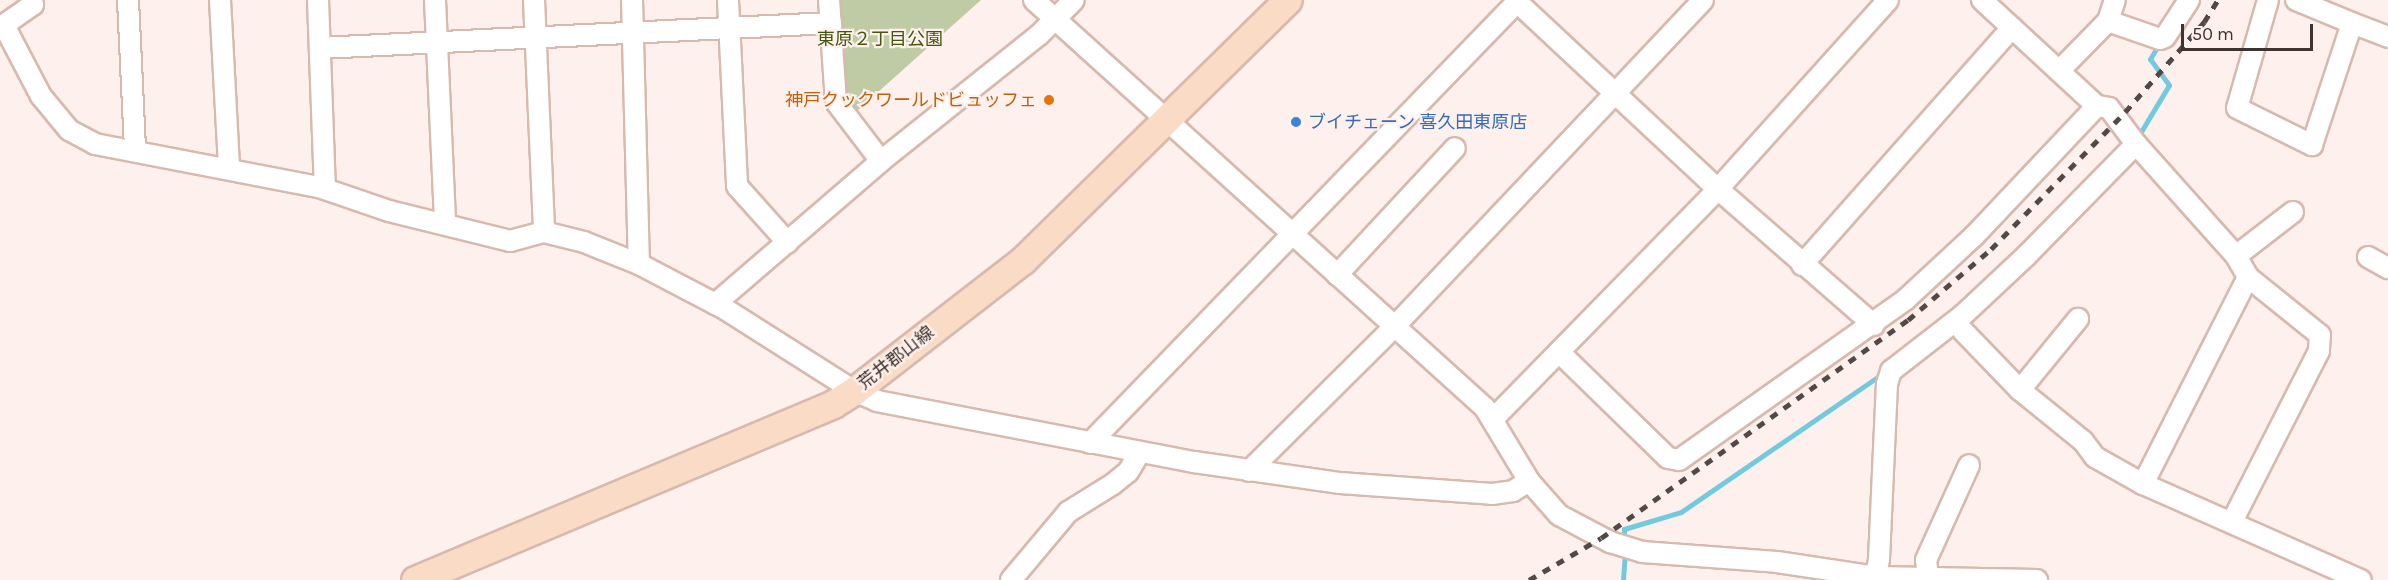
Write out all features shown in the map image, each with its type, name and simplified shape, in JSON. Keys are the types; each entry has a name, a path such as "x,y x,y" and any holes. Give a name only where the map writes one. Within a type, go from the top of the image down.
{"main road":[{"name":"荒井郡山線","path":"414,580 833,404 854,391 1023,260 1168,121 1288,0"}],"street":[{"path":"33,0 33,5 1,26 41,96 69,130 95,144 229,168 325,189 389,211 510,241 544,232 584,242 639,264 715,304 854,391 907,409 1249,471 1470,494 1513,491 1528,481"},
{"path":"128,0 135,150"},
{"path":"220,0 229,168"},
{"path":"318,0 325,189"},
{"path":"435,0 445,224"},
{"path":"534,0 544,232"},
{"path":"632,0 639,264"},
{"path":"728,0 737,186 788,243"},
{"path":"829,0 836,102 881,161"},
{"path":"1034,0 1494,418 1528,481 1559,515 1627,549 1777,562 1875,579 2027,579"},
{"path":"715,304 881,161 1055,19 1074,0"},
{"path":"1249,471 1395,326 1703,0"},
{"path":"1494,418 1718,189 1888,0"},
{"path":"1982,0 2097,105 2114,113 2136,144 2236,255 2248,277 2319,335 2319,351 2232,522"},
{"path":"2059,71 2108,21 2115,0"},
{"path":"2108,21 2160,39 2165,37 2189,0"},
{"path":"2268,0 2237,108 2312,145 2352,23"},
{"path":"2296,0 2332,6 2352,23 2388,37"},
{"path":"1090,443 1517,1 1718,189 1802,265 1874,325"},
{"path":"320,48 831,22"},
{"path":"1802,265 2012,28"},
{"path":"1558,352 1668,458 1679,460 1874,325 1974,236 2097,105"},
{"path":"1875,579 1887,384 1891,371 1963,315 2026,256 2136,144"},
{"path":"1337,274 1455,148"},
{"path":"2236,255 2292,212"},
{"path":"2368,257 2388,268"},
{"path":"2143,483 2248,277"},
{"path":"2020,390 2078,319"},
{"path":"1963,331 2020,390 2084,441 2095,457 2143,483 2361,580"},
{"path":"1011,580 1068,512 1128,472 1140,452"},
{"path":"1928,578 1926,560 1969,465"}],"green space":[{"name":"東原２丁目公園","path":"839,0 981,0 858,110 845,96"}],"waterway":[{"path":"2136,140 2169,85 2150,59 2159,44"},
{"path":"1624,543 1624,529 1681,512 1883,373"},
{"path":"1623,580 1625,552"}],"railway":[{"path":"1529,580 1601,538 1908,320 1991,249 2125,112 2204,22 2218,0"}],"place":[{"name":"神戸クックワールドビュッフェ","path":"1049,100"},
{"name":"ブイチェーン 喜久田東原店","path":"1296,122"}]}
